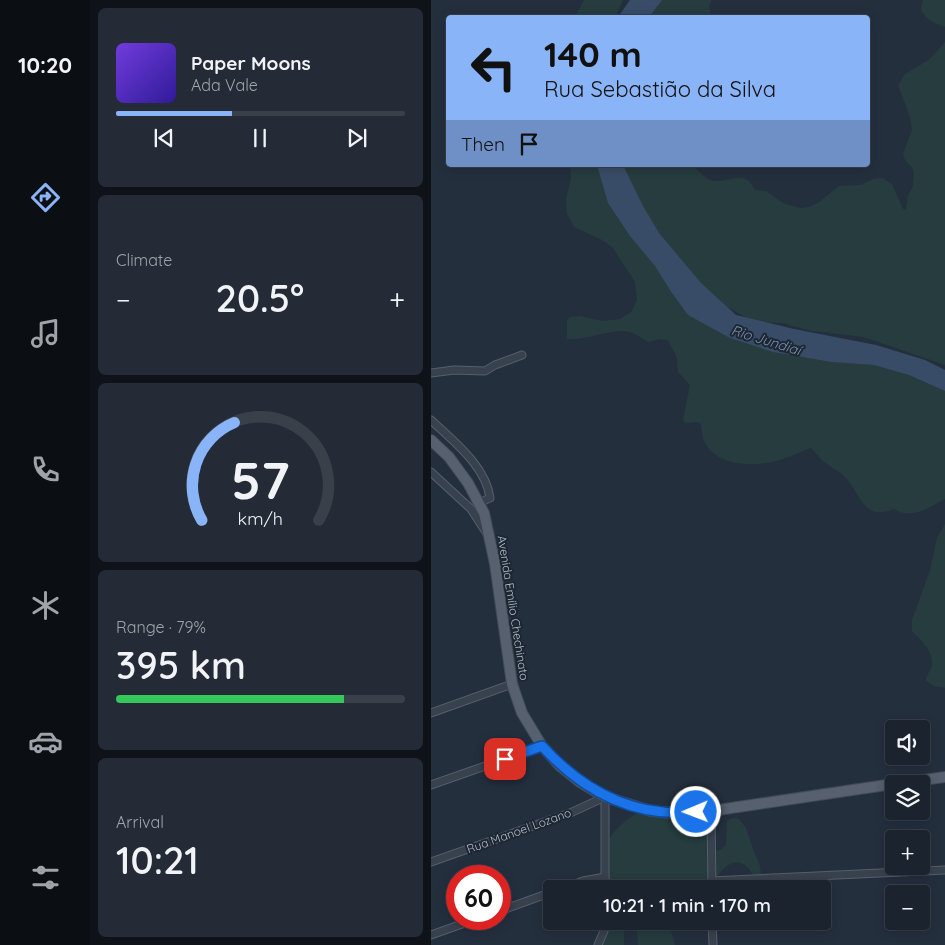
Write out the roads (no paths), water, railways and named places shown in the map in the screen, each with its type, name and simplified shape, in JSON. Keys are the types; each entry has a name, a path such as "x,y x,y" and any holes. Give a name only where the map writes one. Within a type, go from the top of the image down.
{"main road":[{"name":"Avenida Emílio Chechinato","path":"431,440 449,457 468,483 484,513 490,538 512,684 522,713 542,746 559,765 573,776 605,797 651,811 680,814 885,785"},
{"name":"Avenida Emílio Chechinato","path":"930,779 945,777"}],"street":[{"path":"431,373 455,370 485,371 495,365 522,355"},
{"path":"431,420 461,449 481,473 488,488 489,498 479,503"},
{"path":"432,474 471,509 490,538"},
{"path":"431,713 512,684"},
{"path":"431,785 542,746"},
{"path":"588,880 605,877 605,797"},
{"name":"Rua Manoel Lozano","path":"431,862 570,813 605,797"},
{"path":"711,811 711,880"},
{"path":"789,880 945,870"},
{"path":"511,906 543,895"},
{"path":"431,935 446,930"},
{"path":"599,945 604,930"},
{"path":"713,930 713,945"}],"water":[{"path":"630,0 662,0 651,15 619,15"},
{"name":"Rio Jundiaí","path":"598,167 624,167 659,233 701,283 736,315 794,329 876,345 925,360 945,370 945,391 909,375 874,365 832,362 773,352 730,338 688,315 655,266 630,236 608,203"}]}
